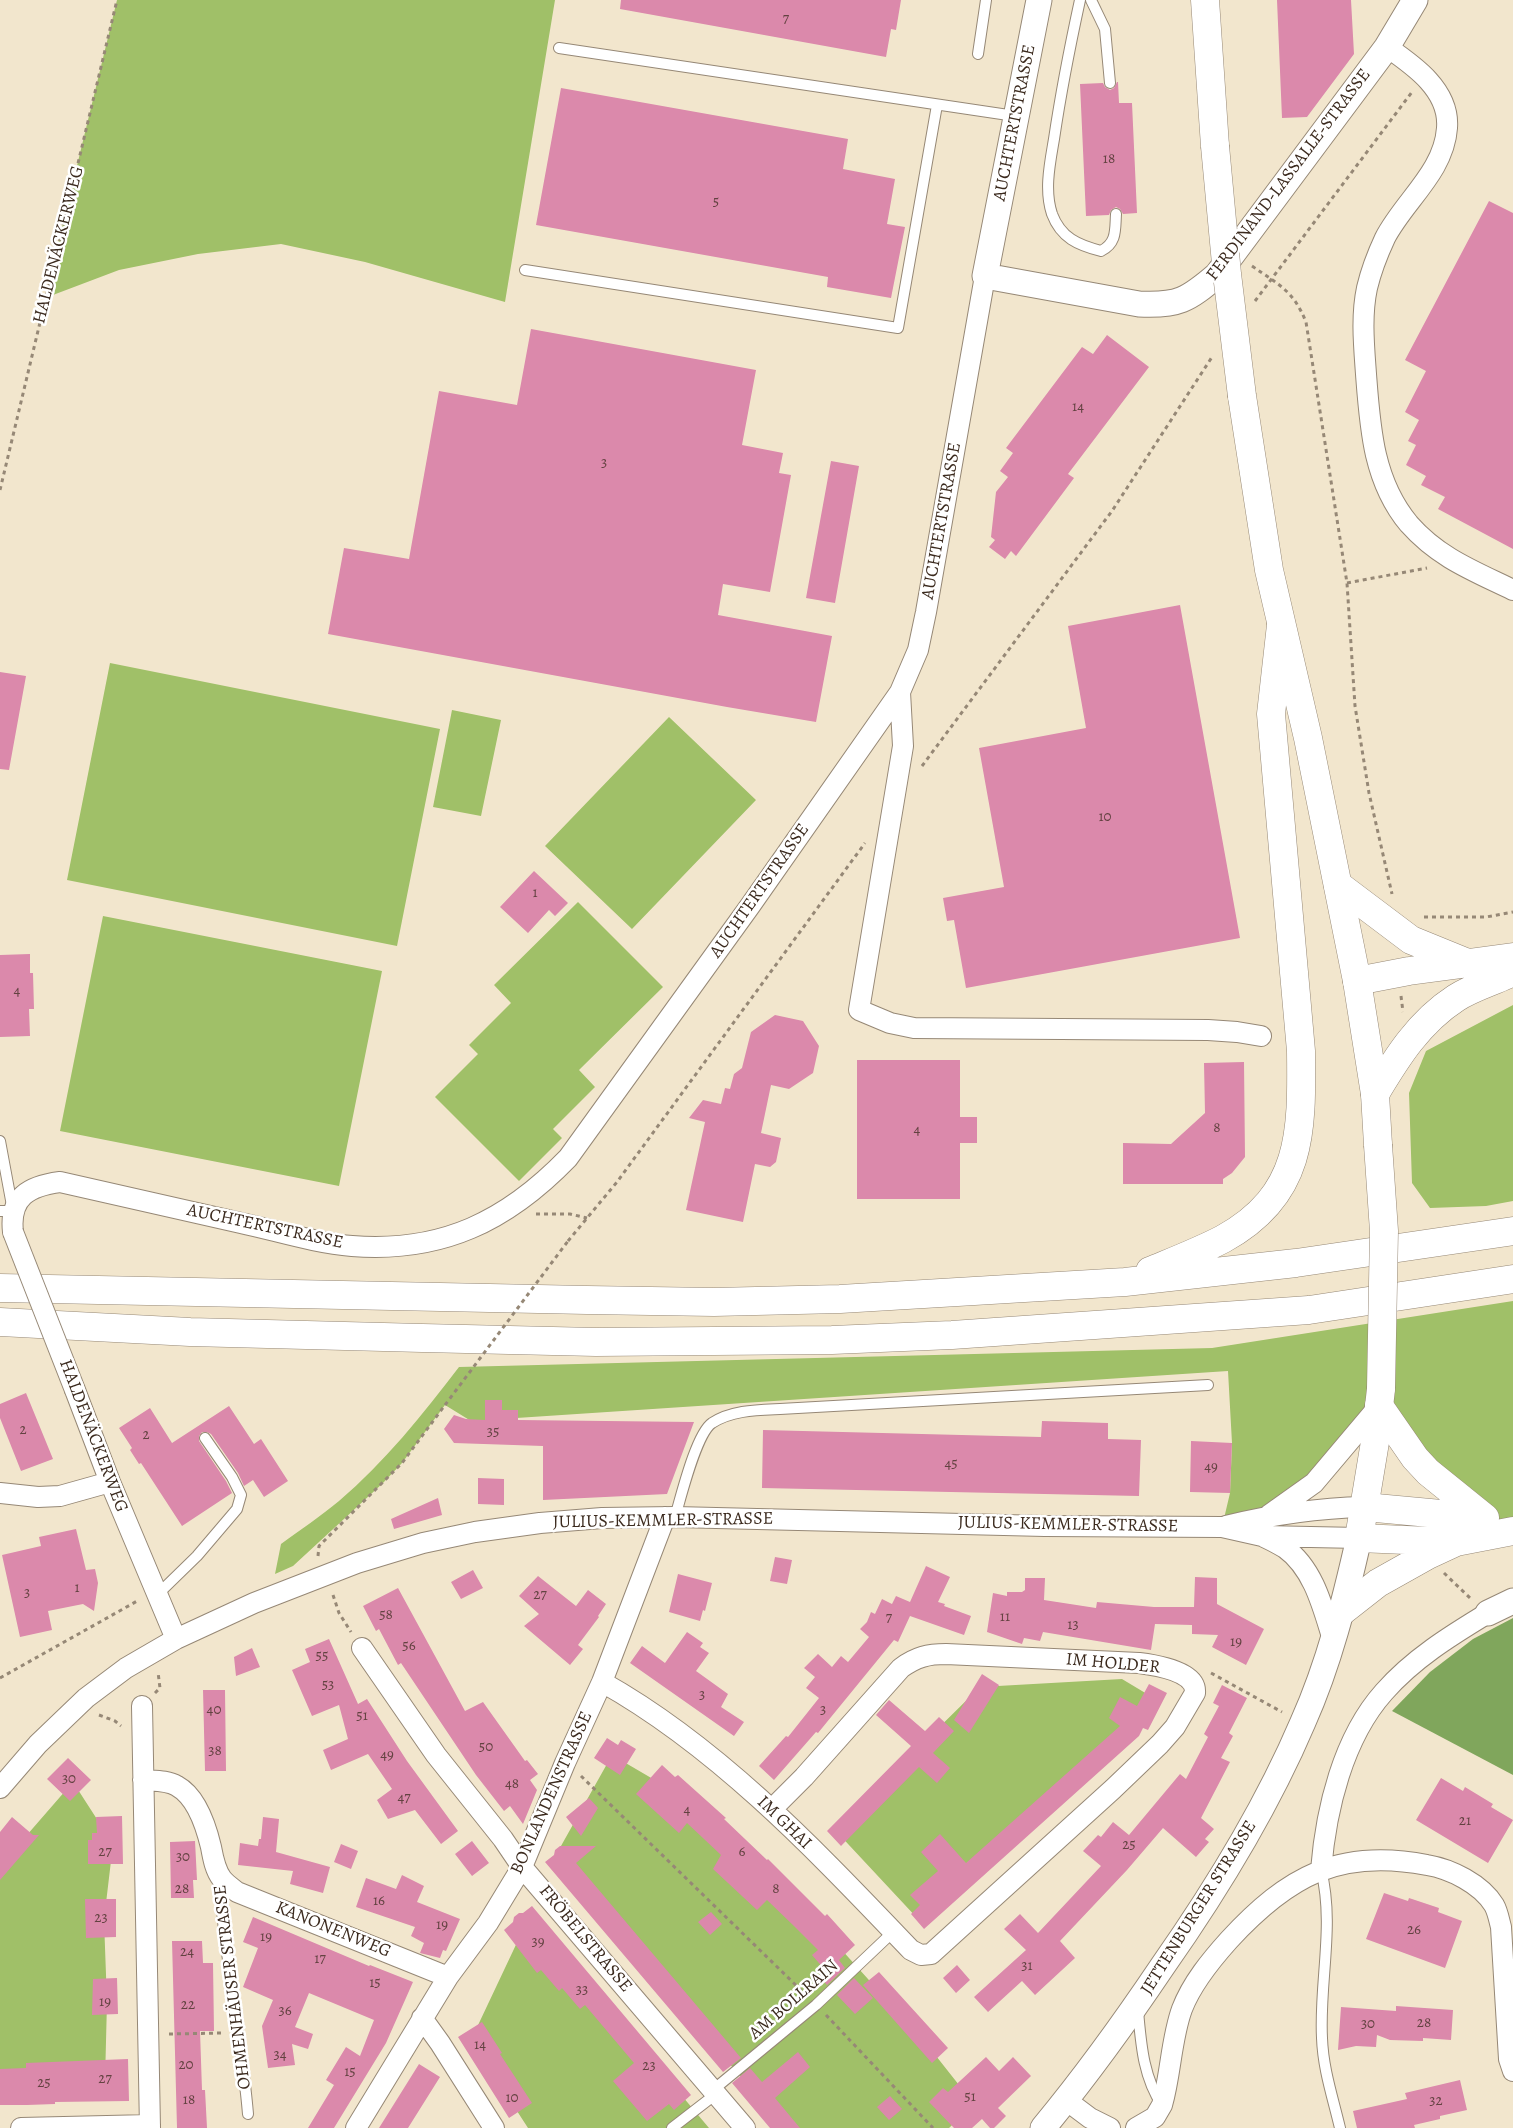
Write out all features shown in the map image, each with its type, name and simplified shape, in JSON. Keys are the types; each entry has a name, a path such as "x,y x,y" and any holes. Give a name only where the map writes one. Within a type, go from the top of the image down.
{"main road":[{"name":"JETTENBURGER STRASSE","path":"1205,0 1215,146 1227,274 1242,396 1269,570 1308,738 1338,885 1374,1094 1384,1232 1380,1397 1359,1538"},
{"path":"1125,1282 1224,1238 1247,1222 1269,1204 1286,1179 1295,1153 1302,1101 1301,1051 1270,714 1281,625"},
{"path":"1338,885 1411,940 1469,963"},
{"path":"1356,981 1513,957"},
{"path":"1374,1094 1407,1043 1432,1016 1458,997 1513,972"},
{"path":"0,1288 385,1297 758,1302 951,1294 1125,1282 1296,1263 1513,1231"},
{"path":"0,1322 190,1332 616,1342 832,1340 962,1334 1309,1310 1513,1279"},
{"path":"1380,1397 1415,1458 1428,1472 1485,1518"},
{"path":"1365,1507 1513,1521"},
{"path":"1359,1538 1456,1542 1513,1531"},
{"path":"1341,1612 1378,1583 1428,1555 1456,1542"}],"street":[{"name":"AUCHTERTSTRASSE","path":"6,1211 26,1192 39,1186 60,1182 329,1243 382,1247 450,1236 488,1221 529,1195 568,1158 750,906 900,692 918,650 985,276 1039,0"},
{"name":"FERDINAND-LASSALLE-STRASSE","path":"985,276 1139,304 1163,305 1182,300 1200,289 1217,275 1387,47 1415,0"},
{"path":"1387,47 1424,75 1437,92 1445,108 1448,127 1435,168 1386,237 1367,288 1364,313 1365,351 1371,432 1376,460 1383,481 1393,501 1424,540 1452,560 1513,590"},
{"path":"900,692 903,746 860,1010 890,1023 914,1028 1208,1030 1261,1036"},
{"name":"HALDENÄCKERWEG","path":"6,1211 12,1232 110,1482 176,1639"},
{"name":"JULIUS-KEMMLER-STRASSE","path":"1269,1515 1314,1483 1380,1397"},
{"path":"0,1493 38,1497 60,1496 110,1482"},
{"name":"JULIUS-KEMMLER-STRASSE","path":"1222,1527 1269,1515 1329,1508 1365,1507"},
{"name":"JULIUS-KEMMLER-STRASSE","path":"0,1788 38,1744 66,1716 106,1682 176,1639 254,1603 390,1552 475,1532 540,1522 670,1517 1045,1526 1222,1527 1262,1536 1359,1538"},
{"name":"BONLANDENSTRASSE","path":"356,2128 448,1977 488,1923 522,1867 565,1763 602,1682 670,1517"},
{"path":"1262,1536 1285,1549 1306,1573 1318,1593 1333,1640"},
{"name":"JETTENBURGER STRASSE","path":"1043,2128 1137,2005 1215,1889 1256,1819 1303,1723 1333,1640 1359,1538"},
{"path":"1321,1870 1330,1817 1344,1765 1354,1740 1375,1704 1411,1665 1443,1641 1488,1613 1513,1601"},
{"name":"FRÖBELSTRASSE","path":"362,1648 436,1755 498,1832 522,1867 744,2128"},
{"name":"IM HOLDER","path":"772,1809 799,1783 897,1672 912,1660 926,1654 1139,1663 1170,1669 1193,1681"},
{"name":"IM GHAI","path":"602,1682 655,1715 772,1809 911,1950 922,1955 931,1954 1160,1744 1175,1727 1195,1693 1196,1686 1193,1681"},
{"path":"21,2128 150,2126 142,1706"},
{"name":"OHMENHÄUSER STRASSE","path":"143,1780 162,1781 178,1786 188,1795 198,1810 206,1830 215,1865 222,1879"},
{"path":"1136,2128 1155,2117 1162,2105 1182,2009 1190,1991 1200,1976 1224,1946 1263,1906 1289,1886 1321,1870 1365,1861 1400,1861 1433,1866 1463,1878 1489,1898 1495,1906 1501,1927 1509,2059 1513,2071"},
{"name":"KANONENWEG","path":"222,1879 237,1892 448,1977"},
{"path":"422,2018 494,2128"},
{"path":"1066,2100 1090,2118 1110,2128"}],"lane":[{"path":"978,54 986,0"},
{"path":"1080,0 1063,83 1049,175 1049,201 1053,215 1060,228 1075,243 1101,251 1109,247 1114,241 1116,214"},
{"path":"1091,0 1105,29 1110,83"},
{"path":"559,48 1017,116"},
{"path":"525,270 898,328 937,105"},
{"path":"0,1141 6,1211"},
{"path":"670,1517 701,1439 711,1424 728,1416 765,1410 1208,1385"},
{"path":"156,1593 197,1556 237,1510 241,1495 232,1477 205,1438"},
{"path":"1321,1870 1327,1904 1322,2036 1324,2058 1340,2128"},
{"name":"OHMENHÄUSER STRASSE","path":"222,1879 221,1900 225,1942 239,2033 248,2114"},
{"name":"AM BOLLRAIN","path":"672,2128 816,2005 893,1932"},
{"path":"1137,2005 1148,2078 1162,2105"}],"path":[{"name":"HALDENÄCKERWEG","path":"0,490 117,0"},
{"path":"1249,308 1272,280 1424,75"},
{"path":"1272,280 1287,290 1299,304 1306,322 1347,583 1356,706 1370,793 1393,896"},
{"path":"916,773 1112,511 1216,352"},
{"path":"1347,583 1437,566 1452,560"},
{"path":"362,1648 340,1613 318,1555 320,1546 402,1463 568,1241 617,1182 870,835"},
{"path":"1420,917 1438,919 1486,917 1513,912"},
{"path":"501,1213 513,1215 570,1214 587,1218"},
{"path":"1428,1555 1453,1583 1488,1613"},
{"path":"0,1678 156,1593"},
{"path":"142,1706 160,1688 156,1650"},
{"path":"1193,1681 1208,1672 1303,1723"},
{"path":"66,1716 100,1715 115,1720 142,1748"},
{"path":"565,1763 816,2005 933,2128"},
{"path":"149,2035 239,2033"}],"green space":[{"path":"117,0 555,0 505,302 365,262 281,244 198,254 119,270 45,298"},
{"path":"110,663 440,729 397,946 67,880"},
{"path":"452,710 501,720 481,816 433,807"},
{"path":"669,717 756,800 632,929 545,846"},
{"path":"578,902 663,987 579,1070 595,1087 553,1129 562,1138 519,1181 435,1097 478,1054 469,1045 511,1003 494,985"},
{"path":"103,916 382,971 339,1186 60,1131"},
{"path":"1513,1005 1513,1201 1486,1206 1430,1208 1412,1183 1409,1093 1426,1051"},
{"path":"1513,1301 1513,1521 1485,1518 1379,1406 1292,1499 1222,1527 1230,1493 1232,1443 1228,1371 471,1421 445,1405 402,1463 383,1483 293,1566 275,1574 281,1544 332,1507 356,1486 417,1420 459,1367 1212,1348"},
{"path":"1513,1618 1513,1775 1392,1711 1430,1672 1473,1639"},
{"path":"1122,1679 1152,1697 918,1919 835,1830 980,1687"},
{"path":"612,1755 682,1796 830,1937 925,2042 974,2104 949,2128 786,2128 552,1862"},
{"path":"73,1782 113,1844 104,1920 107,2002 105,2081 0,2090 0,1866"},
{"path":"530,1915 709,2128 528,2128 471,2040"}],"building":[{"path":"621,0 901,0 896,30 891,29 886,57 620,9"},
{"path":"1277,0 1351,0 1354,54 1307,117 1282,118"},
{"path":"1117,82 1119,103 1132,103 1137,213 1123,214 1116,207 1111,210 1109,215 1086,216 1080,84 1103,83 1110,90 1114,88"},
{"path":"561,88 848,139 843,169 895,179 887,224 905,227 891,298 827,287 828,277 536,225"},
{"path":"1489,201 1513,213 1513,549 1438,509 1445,497 1421,485 1426,476 1406,465 1416,445 1408,441 1419,420 1405,412 1426,371 1405,360"},
{"path":"531,329 756,370 742,445 783,453 779,473 791,475 770,592 723,584 718,615 832,636 816,722 328,634 344,548 409,559 439,391 517,405"},
{"path":"1107,335 1149,367 1068,474 1074,478 1016,556 1011,551 1005,559 989,547 995,540 991,537 996,492 1008,477 1000,471 1013,453 1006,448 1082,347 1093,354"},
{"path":"831,461 859,466 835,603 806,598"},
{"path":"1180,605 1240,938 966,988 954,920 947,921 943,898 1004,887 979,748 1086,728 1068,626"},
{"path":"0,672 26,676 9,770 0,769"},
{"path":"534,871 568,903 555,916 549,910 528,933 500,907"},
{"path":"30,954 30,973 33,973 34,1009 29,1009 30,1036 0,1037 0,955"},
{"path":"775,1015 803,1021 819,1046 813,1073 789,1089 771,1085 761,1133 781,1138 776,1162 770,1167 755,1164 743,1222 686,1210 705,1122 689,1118 703,1100 721,1104 725,1088 730,1089 734,1074 742,1068 751,1032"},
{"path":"857,1060 960,1060 960,1117 977,1117 977,1143 960,1143 960,1199 857,1199"},
{"path":"1244,1062 1245,1157 1232,1173 1223,1179 1223,1184 1123,1184 1123,1143 1171,1144 1205,1113 1204,1063"},
{"path":"26,1393 53,1459 21,1471 0,1418 0,1404"},
{"path":"485,1400 502,1400 502,1410 518,1410 518,1420 694,1422 667,1494 543,1500 543,1446 454,1443 444,1429 454,1415 466,1419 485,1420"},
{"path":"229,1406 254,1444 261,1439 288,1481 264,1497 253,1480 244,1486 238,1473 211,1434 202,1432 199,1436 199,1441 232,1493 182,1526 141,1463 139,1464 130,1450 132,1448 119,1428 150,1408 172,1443"},
{"path":"1042,1421 1108,1423 1108,1439 1141,1440 1139,1496 762,1488 763,1430 1041,1437"},
{"path":"1191,1441 1232,1443 1230,1493 1190,1492"},
{"path":"478,1478 504,1479 504,1505 478,1504"},
{"path":"438,1498 442,1515 394,1529 391,1519"},
{"path":"76,1529 86,1570 95,1569 98,1583 94,1611 83,1604 48,1611 52,1630 20,1637 2,1555 41,1546 39,1537"},
{"path":"775,1557 792,1560 787,1584 770,1581"},
{"path":"926,1566 950,1577 938,1602 971,1616 964,1635 910,1616 898,1642 894,1640 818,1733 816,1732 774,1780 759,1766 786,1736 788,1737 819,1698 806,1688 815,1677 804,1668 818,1654 832,1667 841,1656 848,1662 869,1637 860,1629 867,1622 871,1612 875,1614 882,1599 892,1604 896,1596 910,1602"},
{"path":"473,1570 483,1588 461,1599 451,1582"},
{"path":"678,1574 712,1583 705,1611 703,1610 700,1621 669,1612"},
{"path":"538,1576 576,1606 588,1590 606,1604 599,1617 578,1645 583,1649 570,1665 524,1626 539,1614 519,1596"},
{"path":"1195,1577 1217,1578 1217,1604 1264,1629 1246,1665 1212,1647 1218,1635 1192,1634 1192,1625 1155,1624 1151,1650 1043,1632 1040,1641 1024,1638 1022,1644 987,1632 993,1593 1007,1596 1007,1592 1022,1592 1025,1590 1025,1578 1045,1578 1044,1600 1096,1608 1097,1602 1154,1607 1194,1607"},
{"path":"398,1588 465,1711 483,1702 525,1761 527,1760 538,1774 530,1780 537,1790 523,1824 510,1806 504,1811 476,1775 401,1663 398,1665 379,1629 376,1631 363,1606"},
{"path":"687,1632 703,1643 700,1647 709,1653 696,1671 728,1694 721,1707 744,1722 734,1736 630,1663 642,1646 665,1663"},
{"path":"329,1639 358,1704 367,1699 407,1761 458,1831 441,1844 415,1810 388,1819 377,1800 392,1789 368,1754 331,1770 323,1750 348,1739 339,1705 312,1716 292,1670 310,1662 305,1649"},
{"path":"252,1648 260,1667 236,1676 234,1657"},
{"path":"982,1674 999,1685 969,1733 954,1720"},
{"path":"1149,1684 1167,1693 1148,1730 1143,1728 1139,1736 924,1929 911,1914 920,1905 910,1895 938,1871 921,1852 940,1834 966,1863 1120,1726 1109,1718 1120,1697 1137,1706"},
{"path":"1222,1685 1247,1698 1229,1733 1233,1736 1221,1758 1230,1762 1201,1818 1214,1829 1205,1839 1209,1842 1196,1857 1163,1828 1127,1870 1060,1941 1075,1958 1035,1995 1022,1981 988,2012 974,1997 1026,1950 1004,1929 1020,1914 1038,1933 1101,1866 1083,1851 1098,1835 1101,1837 1113,1822 1129,1835 1180,1774 1186,1779 1208,1737 1204,1734 1219,1706 1213,1703"},
{"path":"203,1690 225,1690 226,1771 205,1771"},
{"path":"889,1700 925,1731 939,1717 954,1731 933,1753 950,1768 937,1783 919,1767 841,1846 827,1831 911,1746 876,1715"},
{"path":"607,1738 618,1745 621,1740 636,1749 620,1775 594,1758"},
{"path":"68,1758 91,1780 70,1801 47,1779"},
{"path":"662,1765 675,1777 678,1775 726,1818 724,1819 768,1859 825,1916 827,1914 855,1945 839,1960 845,1968 827,1985 819,1975 825,1970 812,1955 818,1950 794,1926 767,1900 757,1910 713,1869 721,1855 687,1823 679,1833 636,1794"},
{"path":"1441,1778 1463,1791 1465,1787 1493,1804 1491,1807 1513,1820 1488,1863 1416,1820"},
{"path":"589,1798 598,1808 581,1836 566,1817"},
{"path":"122,1816 123,1864 88,1864 88,1840 92,1840 92,1833 97,1833 96,1817"},
{"path":"12,1817 33,1835 39,1835 0,1880 0,1832"},
{"path":"263,1817 279,1819 276,1852 330,1867 323,1893 290,1884 293,1871 238,1865 240,1843 258,1846 259,1839 261,1839"},
{"path":"195,1841 197,1880 193,1880 194,1898 171,1898 170,1842"},
{"path":"472,1841 489,1863 472,1876 455,1854"},
{"path":"341,1844 358,1851 351,1869 334,1862"},
{"path":"560,1846 596,1846 576,1863 741,2058 723,2072 545,1862 554,1855 555,1850"},
{"path":"402,1875 424,1886 417,1902 460,1919 446,1951 443,1950 440,1958 420,1953 424,1943 411,1936 415,1927 356,1907 366,1878 396,1889"},
{"path":"1384,1893 1408,1901 1409,1898 1439,1908 1438,1912 1462,1921 1445,1968 1366,1939"},
{"path":"85,1899 116,1899 116,1937 86,1938"},
{"path":"532,1906 691,2095 674,2110 669,2104 647,2121 613,2081 634,2063 585,2005 580,2009 562,1988 559,1991 541,1970 537,1973 504,1930 513,1922 514,1917"},
{"path":"711,1912 722,1924 710,1935 698,1922"},
{"path":"253,1917 369,1966 413,1982 386,2043 334,2128 308,2128 334,2085 326,2080 346,2047 360,2056 374,2020 309,1993 295,2027 313,2034 308,2049 292,2044 295,2065 268,2068 262,2026 273,2000 243,1987 258,1948 243,1942"},
{"path":"172,1941 202,1941 203,1963 213,1963 214,2031 200,2031 202,2090 205,2090 207,2128 177,2128"},
{"path":"957,1965 970,1980 956,1993 943,1978"},
{"path":"879,1972 948,2048 932,2063 863,1985"},
{"path":"117,1978 118,2014 92,2015 93,1979"},
{"path":"854,1978 873,1998 855,2014 837,1995"},
{"path":"1396,2006 1453,2010 1451,2040 1423,2038 1423,2041 1390,2040 1377,2035 1376,2047 1356,2046 1338,2050 1341,2007 1396,2011"},
{"path":"482,2022 532,2103 509,2118 458,2037"},
{"path":"798,2052 810,2067 775,2098 800,2128 770,2128 732,2083 750,2068 762,2082"},
{"path":"986,2057 999,2071 1013,2057 1031,2076 998,2108 1006,2116 994,2128 990,2128 982,2119 972,2128 954,2128 929,2102 943,2088 948,2092"},
{"path":"128,2059 129,2101 0,2105 0,2069 26,2068 26,2063"},
{"path":"419,2064 440,2077 408,2128 379,2128"},
{"path":"1460,2080 1467,2110 1440,2116 1440,2119 1414,2125 1415,2128 1357,2128 1353,2111 1407,2099 1405,2093"},
{"path":"890,2096 902,2109 889,2120 877,2107"}]}
